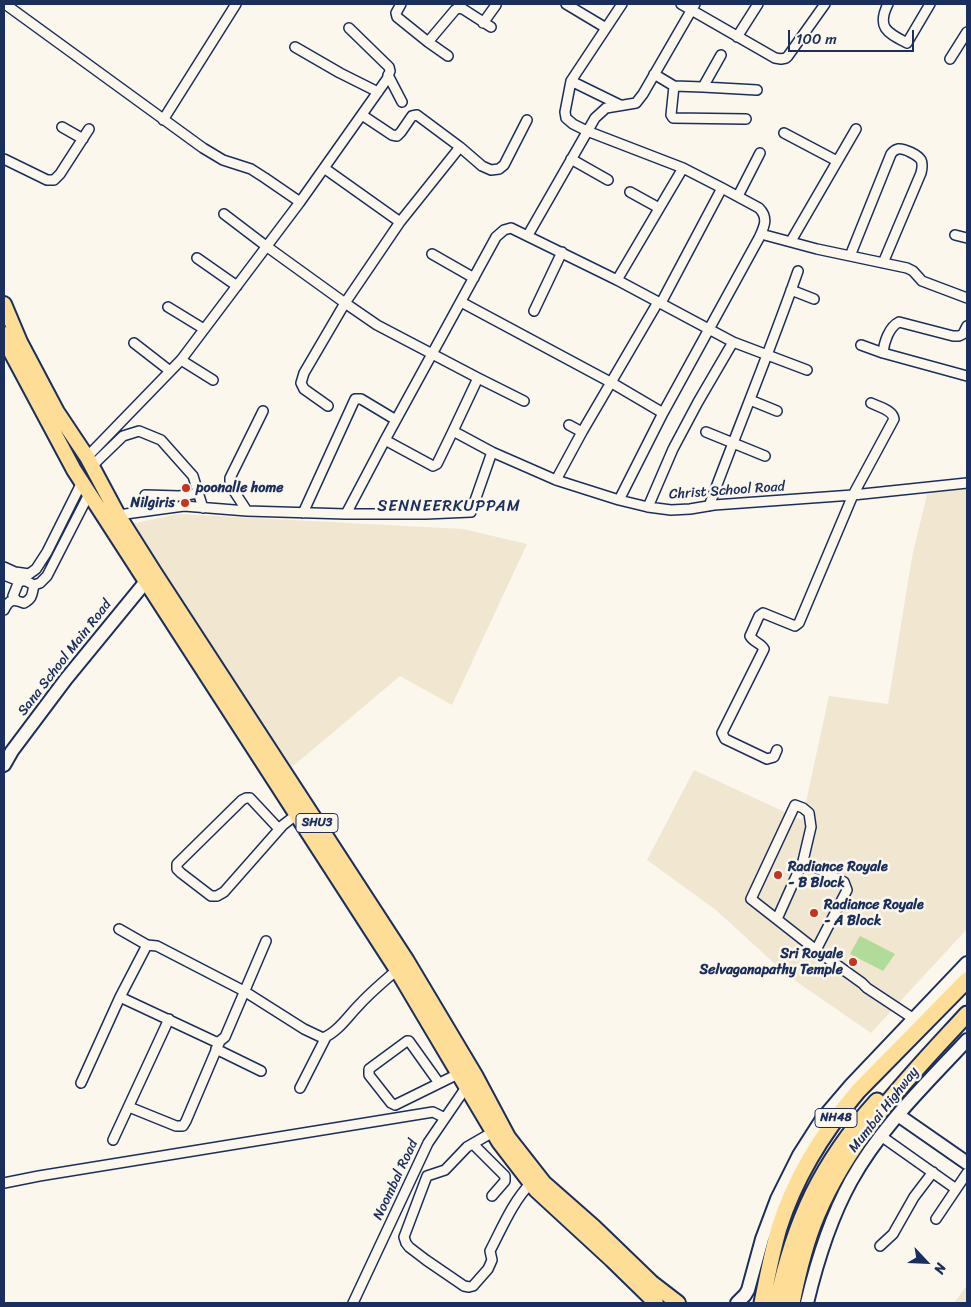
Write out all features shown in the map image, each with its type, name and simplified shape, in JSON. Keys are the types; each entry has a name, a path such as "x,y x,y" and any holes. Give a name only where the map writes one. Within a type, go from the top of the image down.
{"highway":[{"name":"NH48","path":"763,1298 779,1228 787,1206 805,1167 823,1138 858,1091 967,980"},
{"name":"Mumbai Highway","path":"792,1303 809,1235 838,1172 858,1140 886,1103 967,1014"},
{"path":"777,1303 786,1264 800,1222 816,1187 841,1144 859,1120 895,1082 956,1026"}],"main road":[{"name":"SHU3","path":"4,304 12,353 57,412 89,462 150,577 296,815 397,970 458,1074 470,1080 508,1137 544,1183 594,1227 652,1283 677,1302"},
{"name":"SHU3","path":"4,334 12,353 74,470 89,494 150,577 407,961 470,1080 499,1142 536,1190 617,1264 656,1303"}],"street":[{"path":"5,4 203,148 223,160 251,170 300,202"},
{"path":"163,120 236,4"},
{"path":"401,4 396,13 397,17 448,56"},
{"path":"566,4 606,28"},
{"path":"619,500 663,413 761,234 765,219 764,213 759,208 683,168 588,131 573,124 566,118 565,112 571,81 622,4"},
{"path":"681,4 693,7 737,37 775,58 781,59 788,56 825,4"},
{"path":"737,37 758,4"},
{"path":"888,4 883,20 884,27 889,33 908,43 930,4"},
{"path":"428,42 458,8 487,25 496,5"},
{"path":"528,235 595,118 606,108 636,102 643,94 693,7"},
{"path":"89,462 181,360 300,202 378,92 390,71 389,67 349,28"},
{"path":"950,59 967,32"},
{"path":"295,46 340,73 378,92"},
{"path":"703,87 721,56"},
{"path":"654,74 674,86 757,90"},
{"path":"388,75 402,102"},
{"path":"571,81 620,105"},
{"path":"674,86 671,115 673,118 746,119"},
{"path":"362,115 392,135 397,136 412,116 416,115 460,146 482,166 491,170 504,166 527,120"},
{"path":"62,127 83,139"},
{"path":"4,159 47,180 54,180 60,174 89,129"},
{"path":"792,242 856,129"},
{"path":"784,133 837,161"},
{"path":"328,406 304,389 301,383 304,374 345,303 400,222 460,146"},
{"path":"850,256 891,154 897,149 902,149 918,156 921,160 921,173 883,263"},
{"path":"738,196 760,154"},
{"path":"571,159 608,180"},
{"path":"324,168 400,222"},
{"path":"617,280 683,168"},
{"path":"556,480 582,432 659,302 722,188"},
{"path":"630,192 659,208"},
{"path":"224,214 345,303 377,324 478,378 524,400"},
{"path":"346,514 496,238 504,230 511,228 528,235 733,342 807,370"},
{"path":"761,234 817,249 907,268 922,281 967,298"},
{"path":"955,235 967,238"},
{"path":"534,311 562,252"},
{"path":"432,254 474,278"},
{"path":"197,258 237,286"},
{"path":"708,506 798,271"},
{"path":"791,290 814,299"},
{"path":"461,302 612,383 663,413"},
{"path":"168,306 204,329"},
{"path":"883,353 893,326 900,322 953,336 963,334 967,326"},
{"path":"648,507 673,449 733,342"},
{"path":"134,343 170,371"},
{"path":"861,345 883,353 967,376"},
{"path":"181,360 213,380"},
{"path":"385,440 433,466 437,464 478,378"},
{"path":"303,512 355,399 361,398 396,420"},
{"path":"750,400 777,411"},
{"path":"777,750 774,757 767,759 725,739 722,733 764,649 752,640 750,636 759,616 763,613 794,626 799,623 853,495 894,419 892,412 871,403"},
{"path":"246,511 230,485 230,478 263,410"},
{"path":"569,425 582,432"},
{"name":"Christ School Road","path":"453,430 492,452 556,480 619,500 671,510 853,495 967,483"},
{"path":"89,462 123,436 139,431 161,440 193,476 203,508"},
{"path":"706,432 765,456"},
{"path":"118,515 184,506 246,511 346,514 471,512 492,452"},
{"path":"4,567 15,572 29,574 36,570 82,482"},
{"path":"145,495 179,496 199,493"},
{"path":"4,575 34,585 40,583 46,576 89,494"},
{"name":"Sana School Main Road","path":"4,765 12,751 66,679 150,577"},
{"path":"16,600 13,596 19,581"},
{"path":"4,610 6,604 10,601 16,600 24,603 30,600 34,585"},
{"path":"279,830 250,798 246,798 177,864 177,869 211,896 217,896 224,892 279,830 296,815"},
{"path":"777,919 803,861 811,827 809,813 803,808 795,806 752,899 777,919 816,950 862,983 866,988 915,1018"},
{"path":"803,861 844,882 847,890 816,950"},
{"path":"119,929 147,945 157,946 244,991 304,1030 323,1038 326,1037"},
{"path":"128,1106 176,1126 183,1126 218,1045 225,1037 266,941"},
{"path":"81,1083 120,997 147,945"},
{"path":"737,1303 748,1290 769,1218 787,1177 822,1119 835,1102 967,963"},
{"path":"300,1088 326,1037 339,1027 359,1005 397,970"},
{"path":"120,997 216,1042 261,1071"},
{"path":"113,1140 169,1019"},
{"path":"807,1303 834,1216 851,1180 898,1115 967,1040"},
{"path":"439,1083 410,1042 407,1041 369,1069 368,1072 391,1103 395,1105 458,1074"},
{"name":"Noombal Road","path":"353,1303 428,1143 470,1080"},
{"path":"4,1183 49,1174 433,1112 445,1118"},
{"path":"898,1115 967,1163"},
{"path":"493,1132 467,1147 445,1170 427,1176 404,1237 406,1243 426,1260 464,1286 473,1286 492,1264 490,1251 510,1213 531,1183"},
{"path":"881,1136 956,1189"},
{"path":"473,1144 505,1176 505,1181 492,1196"},
{"path":"880,1246 893,1234 914,1197 933,1172"},
{"path":"936,1219 967,1173"},
{"path":"640,1288 652,1303"}],"shaded area":[{"path":"967,479 967,929 871,1033 787,975 716,910 647,860 694,770 802,820 829,696 888,704 912,557 930,482"},
{"path":"178,514 463,529 527,544 452,705 400,676 292,767 131,524"},
{"path":"967,1285 967,1303 954,1303"}],"green space":[{"path":"860,936 895,954 883,971 850,954"}],"place":[{"name":"poonalle home","path":"186,488"},
{"name":"Nilgiris","path":"185,503"},
{"name":"Radiance Royale - B Block","path":"778,875"},
{"name":"Radiance Royale - A Block","path":"814,913"},
{"name":"Sri Royale Selvaganapathy Temple","path":"853,962"}],"district":[{"name":"SENNEERKUPPAM","path":"449,507"}]}
